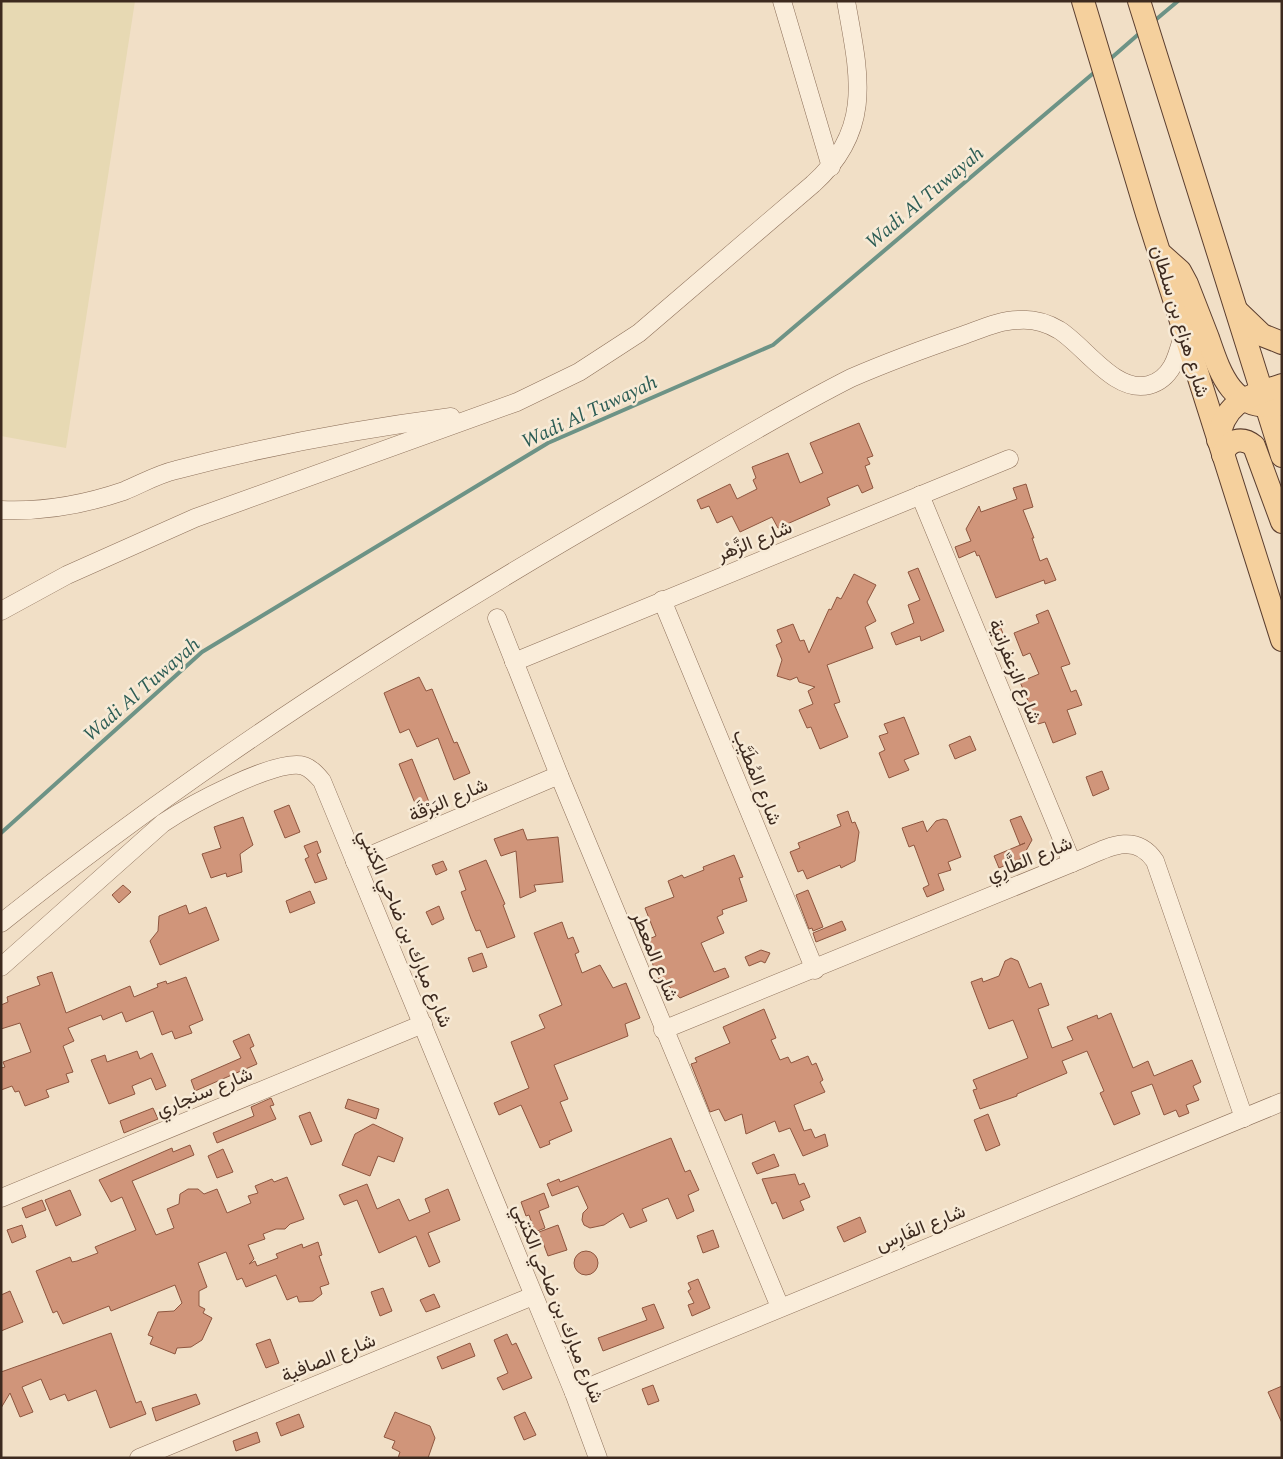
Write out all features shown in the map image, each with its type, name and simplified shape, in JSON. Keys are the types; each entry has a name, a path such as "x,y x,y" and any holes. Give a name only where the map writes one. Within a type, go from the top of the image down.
{"main road":[{"name":"شارع هزاع بن سلطان","path":"1083,1 1147,214 1282,640"},
{"path":"1139,1 1235,309 1267,398 1282,456"},
{"path":"1160,253 1171,261 1187,284 1222,375 1267,398"},
{"path":"1235,309 1257,332 1282,342"},
{"path":"1267,398 1227,413 1221,426 1221,447 1225,450 1233,441 1244,440 1254,446 1282,522"}],"street":[{"path":"782,1 831,167"},
{"path":"1,612 67,575 195,518 548,388 579,372 639,333 831,167 852,130 857,102 855,61 846,1"},
{"path":"1,923 89,853 251,737 488,584 850,378 916,351 995,324 1018,320 1039,322 1056,328 1122,382 1144,386 1160,380 1172,368 1184,331"},
{"path":"1,510 39,511 75,506 125,490 170,471 233,455 390,425 484,413"},
{"name":"شارع الزَّهْر","path":"514,662 1009,458"},
{"name":"شارع الزعفرانية","path":"920,495 1072,863"},
{"name":"شارع المُطَيَّب","path":"662,600 815,970"},
{"name":"شارع المعطر","path":"497,618 663,1030 780,1308"},
{"name":"شارع مبارك بن ضاحي الكتبي","path":"1,967 163,823 206,798 244,781 282,768 293,765 304,766 315,772 322,781 423,1024 574,1393 598,1458"},
{"name":"شارع البَرْقَة","path":"355,862 559,775"},
{"name":"شارع الطَّارِي","path":"663,1030 815,970 1072,863 1123,843 1133,844 1150,853 1155,862 1244,1118"},
{"name":"شارع سنجاري","path":"1,1198 423,1024"},
{"name":"شارع الفَارِس","path":"574,1393 1282,1102"},
{"name":"شارع الصافية","path":"139,1458 533,1296"}],"shaded area":[{"path":"1,1 135,1 66,448 1,436"}],"building":[{"path":"859,423 873,456 867,458 870,464 865,466 873,488 862,493 858,485 827,498 830,505 778,528 772,517 740,532 732,516 717,523 709,506 701,509 697,500 730,484 737,499 757,489 753,480 756,478 752,467 788,453 800,483 823,473 810,443"},
{"path":"1026,484 1033,507 1023,510 1034,538 1032,538 1040,561 1047,558 1056,580 1045,584 1044,580 996,598 979,555 977,556 975,551 959,558 955,547 971,541 966,529 979,506 981,512 1017,499 1013,488"},
{"path":"918,568 944,631 921,641 920,636 896,645 891,633 914,623 908,605 920,600 908,572"},
{"path":"854,574 876,585 867,602 876,621 865,627 873,648 827,665 840,702 834,704 848,737 820,749 811,727 807,728 799,710 813,704 808,691 815,687 799,682 797,677 790,680 777,676 782,660 776,645 782,642 777,630 793,624 800,641 804,640 809,653 829,609 831,610 837,597 841,599"},
{"path":"1048,610 1070,664 1061,667 1071,692 1076,690 1082,705 1067,710 1076,734 1053,743 1045,722 1038,724 1020,682 1039,674 1030,653 1023,656 1014,633 1039,623 1036,615"},
{"path":"1000,626 1004,636 995,640 990,630"},
{"path":"419,677 426,691 432,689 454,743 457,742 470,773 454,780 438,738 417,747 409,729 400,733 384,693"},
{"path":"904,717 919,754 904,760 909,770 889,778 879,753 885,750 879,736 888,733 884,724"},
{"path":"970,736 976,750 955,759 949,745"},
{"path":"412,759 429,802 417,808 399,764"},
{"path":"1102,771 1109,789 1093,796 1086,777"},
{"path":"289,805 300,832 285,838 274,811"},
{"path":"848,811 852,823 855,822 859,832 855,861 841,868 840,865 807,879 803,870 798,872 790,852 800,848 798,843 841,826 837,815"},
{"path":"1021,816 1032,840 1022,858 999,868 994,856 1025,843 1020,845 1010,820"},
{"path":"243,817 253,845 240,854 242,872 227,877 226,873 211,878 202,854 221,848 214,827"},
{"path":"947,820 961,857 948,862 951,870 938,874 944,890 927,897 923,888 929,885 914,845 909,847 902,828 923,821 927,832 936,821"},
{"path":"523,829 527,840 558,837 563,882 534,885 536,891 520,898 516,851 501,856 494,839"},
{"path":"317,841 321,852 317,854 327,879 315,883 305,859 309,857 304,846"},
{"path":"734,855 743,877 739,878 747,901 722,910 723,914 717,917 724,933 701,943 714,972 725,968 729,977 680,998 669,986 663,989 646,948 652,946 649,939 656,936 645,908 674,897 668,881 682,875 684,878 704,870 703,867"},
{"path":"486,860 505,904 503,905 515,937 487,948 480,930 476,931 461,892 466,890 459,871"},
{"path":"443,861 447,870 436,875 432,865"},
{"path":"123,885 131,892 119,903 112,895"},
{"path":"808,890 823,927 813,931 812,928 809,929 796,895"},
{"path":"310,891 315,903 290,913 286,901"},
{"path":"186,905 189,914 206,907 219,940 160,965 150,941 158,931 159,916"},
{"path":"439,906 444,919 432,925 426,912"},
{"path":"842,921 846,930 816,942 813,933"},
{"path":"562,922 568,939 573,937 579,952 575,954 582,973 600,965 613,988 626,983 640,1018 625,1024 628,1036 554,1065 568,1099 560,1102 572,1131 549,1141 550,1144 540,1148 521,1105 499,1115 494,1103 529,1088 511,1042 545,1028 539,1015 562,1005 534,933"},
{"path":"761,950 770,953 765,963 761,961 749,966 745,957"},
{"path":"482,953 487,967 473,972 468,958"},
{"path":"1011,958 1018,961 1029,988 1041,983 1049,1005 1038,1009 1052,1048 1073,1040 1067,1027 1097,1015 1098,1019 1111,1013 1133,1068 1148,1061 1154,1076 1192,1060 1201,1082 1193,1086 1199,1100 1186,1105 1189,1113 1179,1117 1176,1110 1164,1115 1152,1084 1131,1092 1140,1114 1114,1125 1100,1093 1104,1091 1087,1051 1062,1061 1067,1073 1017,1094 1017,1096 980,1109 973,1090 977,1089 973,1080 1028,1058 1013,1020 989,1029 971,982 982,978 983,982 999,976 1005,961"},
{"path":"52,972 66,1013 130,986 134,997 158,987 157,984 166,981 167,984 186,977 203,1020 189,1026 192,1033 175,1039 172,1031 162,1035 153,1011 126,1022 122,1012 103,1020 101,1015 68,1028 74,1041 63,1046 73,1072 66,1074 69,1082 46,1090 49,1097 25,1106 19,1091 15,1092 12,1086 1,1090 1,1068 5,1067 3,1062 31,1052 20,1023 1,1029 1,1005 8,1002 7,997 40,985 37,977"},
{"path":"764,1009 776,1038 771,1040 780,1060 788,1057 791,1063 808,1056 812,1065 816,1063 823,1080 820,1082 825,1092 794,1105 804,1131 811,1129 815,1138 825,1134 828,1146 803,1156 790,1128 779,1132 775,1121 746,1134 742,1114 725,1121 719,1109 710,1112 691,1064 697,1062 695,1058 730,1043 723,1027"},
{"path":"249,1034 254,1046 250,1048 257,1064 195,1091 191,1080 241,1058 233,1041"},
{"path":"137,1051 140,1059 152,1053 166,1086 156,1090 151,1078 132,1086 135,1094 109,1104 91,1060 105,1055 107,1062"},
{"path":"271,1098 274,1105 270,1106 276,1119 217,1143 213,1133 254,1116 251,1107"},
{"path":"348,1099 379,1109 376,1119 345,1108"},
{"path":"153,1108 158,1119 124,1133 120,1121"},
{"path":"310,1112 322,1141 311,1145 299,1116"},
{"path":"988,1114 1000,1145 986,1151 974,1120"},
{"path":"373,1124 403,1138 394,1162 378,1156 370,1176 342,1165 355,1134"},
{"path":"671,1138 685,1172 690,1170 699,1190 688,1195 694,1211 677,1219 668,1198 642,1209 647,1221 630,1228 623,1213 604,1225 590,1228 584,1225 582,1220 583,1213 588,1208 578,1186 552,1196 547,1184 559,1179 560,1182"},
{"path":"190,1145 194,1155 132,1181 156,1235 174,1228 167,1209 179,1204 180,1194 188,1189 198,1189 204,1194 217,1189 227,1213 251,1203 248,1196 258,1193 255,1186 272,1179 274,1182 287,1177 304,1219 290,1224 285,1229 276,1229 263,1234 265,1239 248,1245 254,1259 249,1264 255,1261 257,1266 278,1258 276,1254 302,1244 303,1248 318,1242 322,1255 319,1256 329,1284 320,1287 322,1294 313,1301 299,1302 297,1296 287,1300 276,1275 246,1287 242,1278 237,1280 226,1252 198,1263 207,1287 199,1291 199,1306 205,1309 203,1313 212,1318 202,1340 191,1347 177,1348 175,1354 150,1344 153,1337 148,1335 158,1312 174,1311 182,1303 175,1285 111,1311 109,1306 63,1324 57,1311 53,1313 36,1271 70,1257 72,1262 98,1253 95,1247 136,1230 122,1197 111,1202 99,1180 172,1148 173,1152"},
{"path":"223,1149 233,1172 217,1178 208,1156"},
{"path":"774,1154 779,1166 757,1174 752,1163"},
{"path":"795,1174 799,1185 804,1183 810,1197 800,1201 804,1210 783,1219 776,1202 772,1204 762,1179"},
{"path":"367,1184 377,1209 399,1199 409,1221 430,1212 425,1199 448,1189 460,1220 428,1233 440,1262 429,1267 416,1236 379,1253 357,1200 344,1205 339,1195"},
{"path":"70,1190 81,1215 56,1226 45,1200"},
{"path":"544,1193 549,1207 539,1211 545,1228 535,1232 529,1215 526,1216 521,1202"},
{"path":"42,1200 46,1210 26,1218 22,1208"},
{"path":"860,1217 866,1232 844,1242 837,1227"},
{"path":"22,1225 26,1237 12,1243 7,1230"},
{"path":"558,1225 567,1250 548,1256 539,1232"},
{"path":"713,1230 719,1247 703,1253 697,1236"},
{"path":"586,1251 594,1255 598,1263 594,1271 586,1275 578,1271 574,1263 578,1255"},
{"path":"698,1279 710,1308 692,1316 688,1305 694,1303 688,1291 691,1289 688,1283"},
{"path":"383,1288 392,1311 380,1316 371,1292"},
{"path":"10,1291 23,1322 1,1331 1,1295"},
{"path":"434,1294 440,1307 426,1312 420,1300"},
{"path":"654,1304 664,1328 603,1351 598,1338 647,1320 642,1308"},
{"path":"111,1333 136,1403 141,1401 146,1414 110,1428 96,1390 68,1401 65,1394 50,1400 41,1379 22,1387 33,1412 20,1417 10,1393 1,1408 1,1372"},
{"path":"507,1334 512,1345 516,1343 532,1378 503,1390 497,1378 508,1373 494,1340"},
{"path":"270,1339 279,1363 266,1368 256,1344"},
{"path":"470,1343 475,1356 442,1369 437,1357"},
{"path":"653,1385 659,1401 648,1405 642,1389"},
{"path":"1282,1386 1282,1423 1268,1392"},
{"path":"196,1394 200,1404 156,1421 152,1408"},
{"path":"395,1412 430,1426 435,1438 428,1458 398,1458 400,1452 392,1448 395,1441 384,1437"},
{"path":"525,1412 536,1435 524,1440 514,1417"},
{"path":"299,1414 304,1427 281,1436 276,1423"},
{"path":"257,1432 260,1442 236,1451 233,1441"}],"waterway":[{"name":"Wadi Al Tuwayah","path":"1153,22 1178,1"},
{"name":"Wadi Al Tuwayah","path":"1109,60 1141,32"},
{"name":"Wadi Al Tuwayah","path":"1,833 202,652 548,443 773,345 1096,71"}]}
